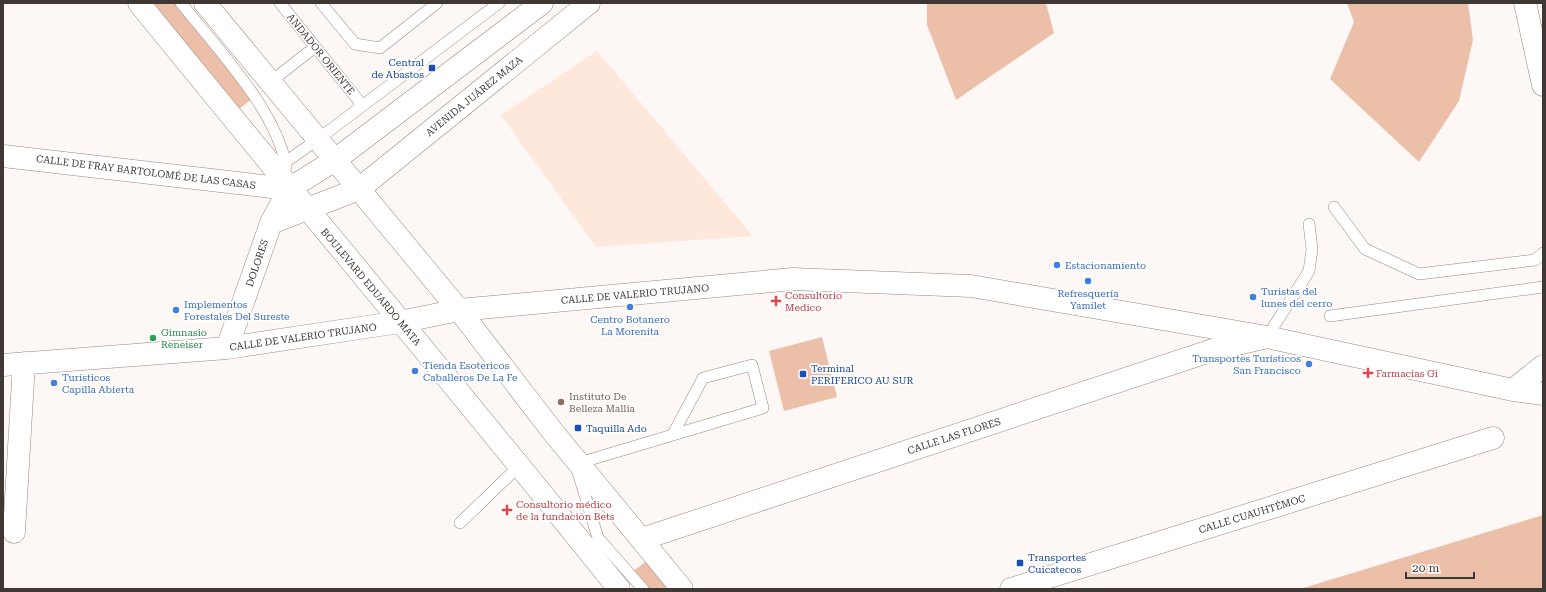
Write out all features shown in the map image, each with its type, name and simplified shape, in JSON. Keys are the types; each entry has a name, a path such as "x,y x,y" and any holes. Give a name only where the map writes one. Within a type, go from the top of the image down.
{"street":[{"name":"BOULEVARD EDUARDO MATA","path":"139,3 280,166 289,188 520,466 619,589"},
{"path":"205,3 269,83 359,188 459,310 576,460 682,589"},
{"path":"289,188 335,160 542,3"},
{"name":"AVENIDA JUÁREZ MAZA","path":"307,209 359,188 590,3"},
{"path":"1526,3 1543,85"},
{"name":"CALLE DE FRAY BARTOLOMÉ DE LAS CASAS","path":"3,156 289,188"},
{"name":"DOLORES","path":"227,348 270,223 289,188"},
{"path":"270,223 307,209"},
{"name":"CALLE DE VALERIO TRUJANO","path":"14,364 227,348 400,322 459,310 793,279 971,286 1267,337 1513,390 1543,394"},
{"name":"CALLE LAS FLORES","path":"642,539 1216,349 1267,337"},
{"path":"14,364 14,532"},
{"path":"1513,390 1543,366"},
{"name":"CALLE CUAUHTÉMOC","path":"1011,589 1493,438"}],"lane":[{"path":"181,3 259,102 284,152 280,166"},
{"name":"ANDADOR ORIENTE","path":"280,3 362,105"},
{"path":"321,3 355,44 380,48 437,3"},
{"path":"280,166 317,140 499,3"},
{"path":"269,83 315,46"},
{"path":"1334,207 1365,249 1419,274 1535,260 1543,253"},
{"path":"1267,337 1309,270 1312,249 1309,224"},
{"path":"1330,316 1543,287"},
{"path":"643,589 598,538 576,460 673,434 763,408 752,364 703,378 673,434"},
{"path":"460,523 520,466"}],"shaded area":[{"path":"597,51 753,236 596,247 501,115"}],"building":[{"path":"143,3 177,3 252,99 231,115"},
{"path":"927,3 1046,3 1054,33 956,100 927,25"},
{"path":"1347,3 1468,3 1473,40 1459,101 1419,162 1330,79 1354,22"},
{"name":"Terminal PERIFERICO AU SUR","path":"822,337 837,397 784,411 769,351"},
{"path":"1543,515 1543,589 1300,589"},
{"path":"653,556 679,589 644,589 631,573"}],"place":[{"name":"Central de Abastos","path":"432,68"},
{"name":"Estacionamiento","path":"1057,265"},
{"name":"Refresquería Yamilet","path":"1088,281"},
{"name":"Turistas del lunes del cerro","path":"1253,297"},
{"name":"Consultorio Medico","path":"776,301"},
{"name":"Centro Botanero La Morenita","path":"630,307"},
{"name":"Implementos Forestales Del Sureste","path":"176,310"},
{"name":"Gimnasio Reneiser","path":"153,338"},
{"name":"Transportes Turísticos San Francisco","path":"1309,364"},
{"name":"Tienda Esotericos Caballeros De La Fe","path":"415,371"},
{"name":"Farmacias Gi","path":"1368,373"},
{"name":"Terminal PERIFERICO AU SUR","path":"803,374"},
{"name":"Turisticos Capilla Abierta","path":"54,383"},
{"name":"Instituto De Belleza Mallia","path":"561,402"},
{"name":"Taquilla Ado","path":"578,428"},
{"name":"Consultorio médico de la fundación Bets","path":"507,510"},
{"name":"Transportes Cuicatecos","path":"1020,563"}]}
